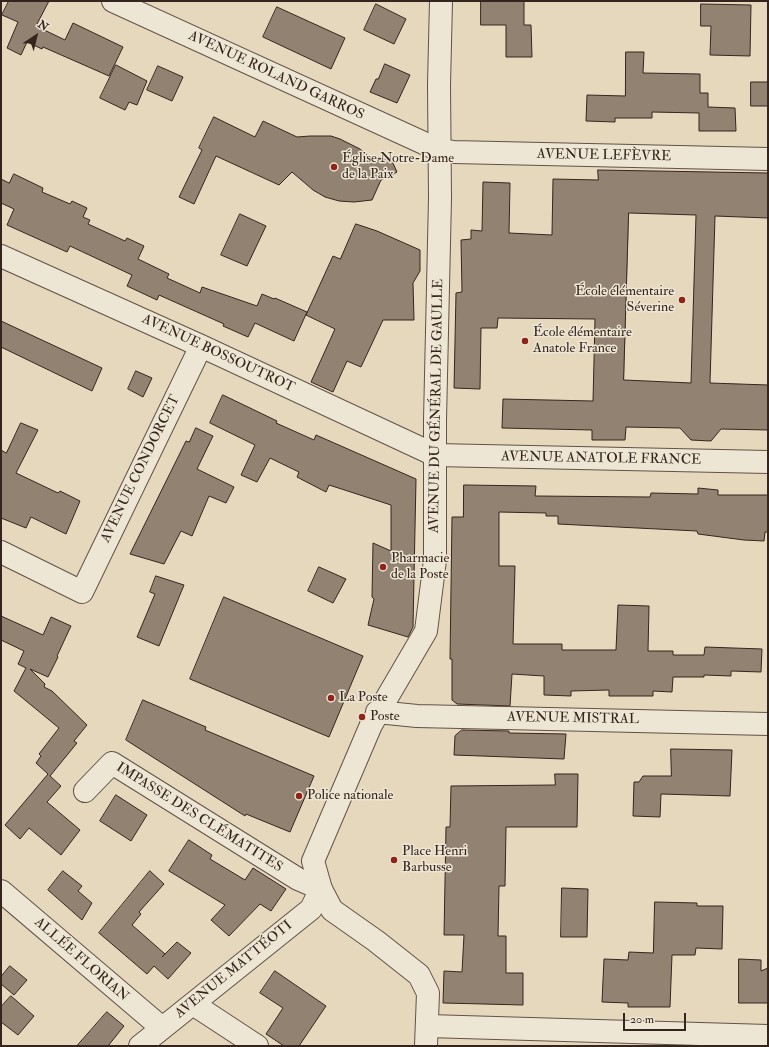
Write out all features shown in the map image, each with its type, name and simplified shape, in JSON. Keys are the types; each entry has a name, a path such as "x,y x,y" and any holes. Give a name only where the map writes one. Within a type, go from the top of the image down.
{"street":[{"name":"AVENUE ROLAND GARROS","path":"113,1 439,150"},
{"name":"AVENUE DU GÉNÉRAL DE GAULLE","path":"427,1036 428,993 419,975 376,941 332,910 321,888 313,862 378,712 426,631 435,560 441,1"},
{"name":"AVENUE LEFÈVRE","path":"439,150 453,152 768,159"},
{"name":"AVENUE BOSSOUTROT","path":"1,256 201,346 435,455"},
{"name":"AVENUE CONDORCET","path":"1,552 82,592 201,346"},
{"name":"AVENUE ANATOLE FRANCE","path":"435,455 768,462"},
{"name":"AVENUE MISTRAL","path":"378,712 417,716 768,724"},
{"name":"IMPASSE DES CLÉMATITES","path":"85,791 112,763 298,879 321,888"},
{"name":"AVENUE MATTÉOTI","path":"140,1046 311,908 321,888"},
{"name":"ALLÉE FLORIAN","path":"1,891 162,1028"},
{"path":"193,1004 257,1046"},
{"path":"427,1036 768,1036"}],"building":[{"path":"9,1 49,1 36,26 65,40 73,23 123,47 109,76 43,47 42,49 27,42 21,55 7,48 18,22 2,15"},
{"path":"481,1 524,1 524,25 531,25 532,57 506,57 506,25 481,25"},
{"path":"376,4 406,19 394,44 364,30"},
{"path":"701,4 751,5 750,56 710,55 711,26 701,26"},
{"path":"277,7 345,38 331,69 263,37"},
{"path":"626,52 644,52 643,73 700,74 700,93 708,93 708,107 735,108 736,131 699,131 699,113 652,112 652,118 615,118 615,122 586,121 587,95 625,96"},
{"path":"385,64 410,75 397,103 370,92"},
{"path":"116,65 147,81 137,105 129,102 125,110 100,98"},
{"path":"158,66 183,77 172,101 147,90"},
{"path":"751,82 768,82 768,106 751,106"},
{"path":"214,117 255,137 263,121 297,137 331,136 360,149 370,158 391,159 397,172 381,180 372,200 354,202 339,201 325,197 313,190 292,172 279,185 216,156 194,204 179,197 202,150 199,148"},
{"path":"598,170 768,173 768,218 715,216 710,383 768,385 768,430 721,429 711,441 691,440 680,428 626,427 625,440 592,440 592,430 502,428 503,399 593,401 595,319 498,318 497,328 481,328 480,389 454,388 456,293 462,292 461,240 471,239 471,230 482,231 483,182 510,183 509,233 552,235 553,179 598,180","holes":["629,213 696,215 691,383 624,380"]},
{"path":"14,174 43,188 42,192 70,204 72,201 87,208 83,217 90,220 88,224 125,241 127,238 144,246 138,259 169,274 167,278 200,293 202,287 257,306 262,294 307,312 294,341 255,323 248,337 223,326 224,324 159,295 157,300 127,286 132,275 70,246 67,252 7,225 14,209 1,203 1,179 9,183"},
{"path":"240,214 266,226 247,266 221,255"},
{"path":"356,224 377,231 420,250 420,271 413,283 414,320 383,320 361,367 347,361 333,392 311,382 335,329 306,315 333,256 340,259"},
{"path":"1,321 102,368 92,391 1,347"},
{"path":"136,371 152,378 143,397 128,389"},
{"path":"223,395 277,421 276,423 314,440 316,435 416,479 413,627 408,637 368,625 374,599 372,597 373,543 391,551 391,505 329,485 326,492 297,477 299,472 270,458 257,482 241,475 255,445 210,423"},
{"path":"21,423 38,430 16,473 58,493 60,491 80,501 66,534 31,517 26,528 1,518 1,450 6,453"},
{"path":"196,428 213,436 197,469 234,487 226,503 209,496 192,536 181,531 164,564 130,554 186,441 189,442"},
{"path":"464,485 536,486 535,496 650,497 651,493 698,494 698,488 718,490 718,495 768,495 768,532 765,532 764,541 698,534 697,531 558,524 558,516 546,516 546,513 499,512 499,566 515,566 513,644 562,644 562,650 616,650 618,605 649,606 648,651 673,651 673,655 704,655 705,647 762,649 761,672 731,671 731,676 704,675 704,677 673,677 672,692 653,691 653,696 609,696 609,690 571,691 571,696 544,695 544,676 512,674 510,706 457,704 452,700 452,659 450,659 452,517 463,517"},
{"path":"319,567 346,579 333,603 308,591"},
{"path":"156,576 184,585 159,646 137,637 155,594 150,592"},
{"path":"224,597 363,656 329,737 190,679"},
{"path":"1,616 43,635 51,617 71,626 48,677 30,669 45,684 44,687 52,691 87,725 74,741 77,743 50,776 61,786 47,802 80,830 61,855 29,828 20,839 5,825 48,774 36,763 41,756 39,754 59,728 14,691 26,668 18,664 24,651 1,640"},
{"path":"143,700 206,727 205,730 314,776 290,832 246,814 245,816 126,740"},
{"path":"462,730 566,734 564,759 454,755 455,736"},
{"path":"671,749 732,750 730,796 661,794 660,817 633,816 634,782 639,782 643,776 671,776"},
{"path":"555,774 578,774 577,827 506,827 505,886 499,886 498,936 506,936 506,973 523,973 523,1005 443,1003 444,971 462,972 464,935 444,935 446,827 450,827 451,786 555,785"},
{"path":"116,795 147,815 131,841 100,821"},
{"path":"189,840 212,855 210,859 245,880 253,868 286,889 271,911 260,904 229,936 211,920 225,905 169,871"},
{"path":"63,871 82,886 78,891 92,903 82,920 48,890"},
{"path":"150,871 164,884 139,912 141,914 132,925 165,954 177,942 191,953 168,979 154,966 147,974 99,933"},
{"path":"562,888 588,889 587,937 561,937"},
{"path":"655,902 697,903 697,906 723,906 722,949 696,948 695,955 672,955 670,1007 628,1007 628,1003 602,1002 604,959 628,960 629,952 653,953"},
{"path":"739,959 761,960 761,971 768,968 768,1003 739,1003"},
{"path":"10,966 27,980 14,995 1,984 1,977"},
{"path":"275,971 326,1006 299,1046 284,1046 266,1034 283,1008 260,993"},
{"path":"11,996 34,1016 18,1035 1,1022 1,1007"},
{"path":"107,1012 124,1026 108,1046 77,1046"}],"place":[{"name":"Église Notre-Dame de la Paix","path":"334,167"},
{"name":"École élémentaire Séverine","path":"682,300"},
{"name":"École élémentaire Anatole France","path":"525,341"},
{"name":"Pharmacie de la Poste","path":"383,567"},
{"name":"La Poste","path":"331,698"},
{"name":"Poste","path":"362,717"},
{"name":"Police nationale","path":"299,796"},
{"name":"Place Henri Barbusse","path":"394,860"}]}
